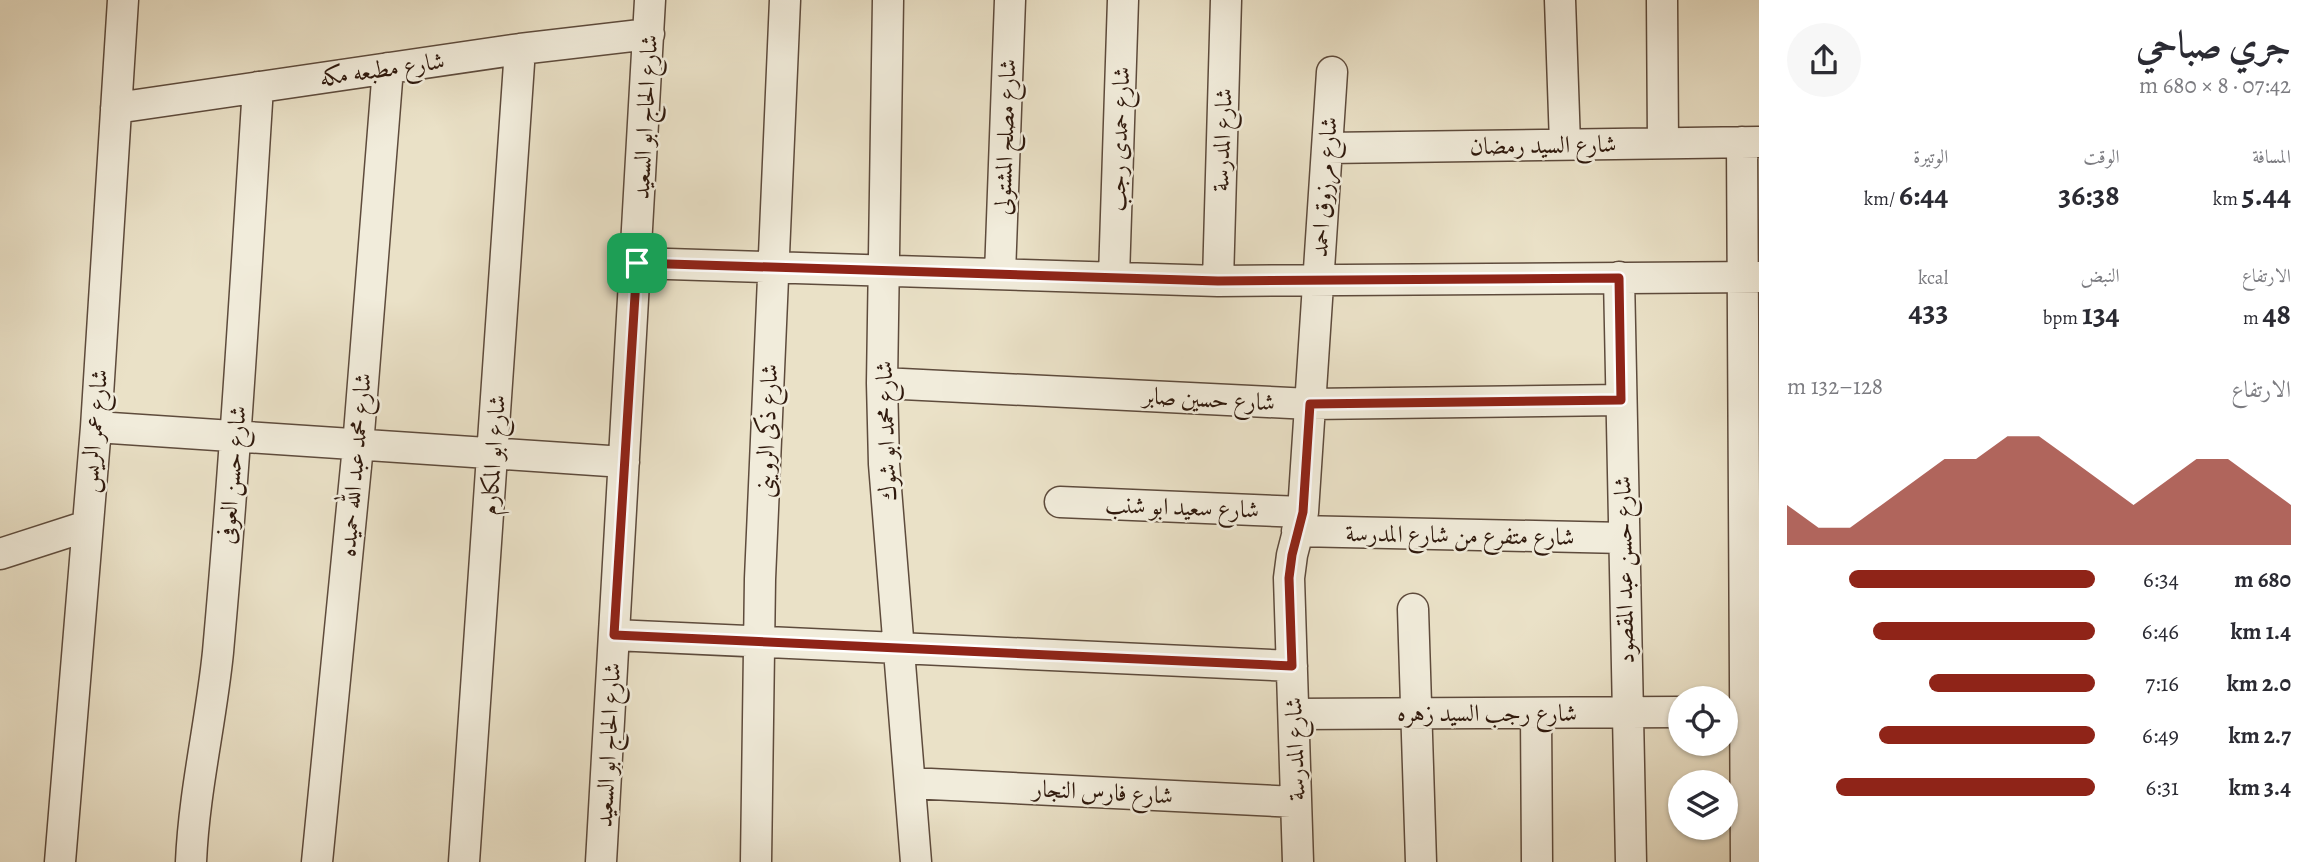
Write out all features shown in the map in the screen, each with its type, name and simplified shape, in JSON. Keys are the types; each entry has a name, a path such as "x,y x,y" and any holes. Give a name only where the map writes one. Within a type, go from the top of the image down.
{"street":[{"name":"شارع عمر الريس","path":"60,862 96,427 123,0"},
{"name":"شارع الحاج ابو السعيد","path":"601,862 650,0"},
{"name":"شارع ذكى الروينى","path":"756,862 760,642 785,0"},
{"name":"شارع محمد ابو شوك","path":"888,0 882,383 884,464 916,862"},
{"name":"شارع مصلح المشتولى","path":"1000,274 1010,0"},
{"name":"شارع حمدى رجب","path":"1114,277 1123,0"},
{"name":"شارع المدرسة","path":"1218,281 1226,0"},
{"path":"1560,0 1565,144"},
{"path":"1662,0 1663,143"},
{"name":"شارع مطبعه مكه","path":"116,108 520,49 649,34"},
{"name":"شارع ابو المكارم","path":"464,862 520,49"},
{"name":"شارع محمد عبد الله حميده","path":"317,862 358,446 388,68"},
{"name":"شارع مرزوق احمد","path":"1300,522 1332,72"},
{"name":"شارع حسن العوفى","path":"191,862 193,827 217,656 236,436 258,87"},
{"path":"1746,862 1743,712 1750,142"},
{"name":"شارع السيد رمضان","path":"1327,148 1750,142"},
{"path":"637,263 1218,281 1750,277"},
{"name":"شارع حسن عبد المقصود","path":"1619,278 1631,862"},
{"name":"شارع حسين صابر","path":"882,383 1310,404 1621,400"},
{"path":"96,427 624,462"},
{"name":"شارع سعيد ابو شنب","path":"1060,502 1300,522"},
{"name":"شارع المدرسة","path":"1298,862 1289,578 1300,522"},
{"name":"شارع متفرع من شارع المدرسة","path":"1300,522 1624,538"},
{"path":"0,554 87,526"},
{"path":"1413,609 1421,862"},
{"path":"614,635 1292,666"},
{"name":"شارع رجب السيد زهره","path":"1294,715 1668,712"},
{"path":"1536,713 1537,862"},
{"name":"شارع فارس النجار","path":"910,783 1296,802"}],"route":[{"path":"637,263 1218,281 1619,278 1621,400 1310,404 1303,512 1289,578 1292,666 614,635 637,263"}]}
